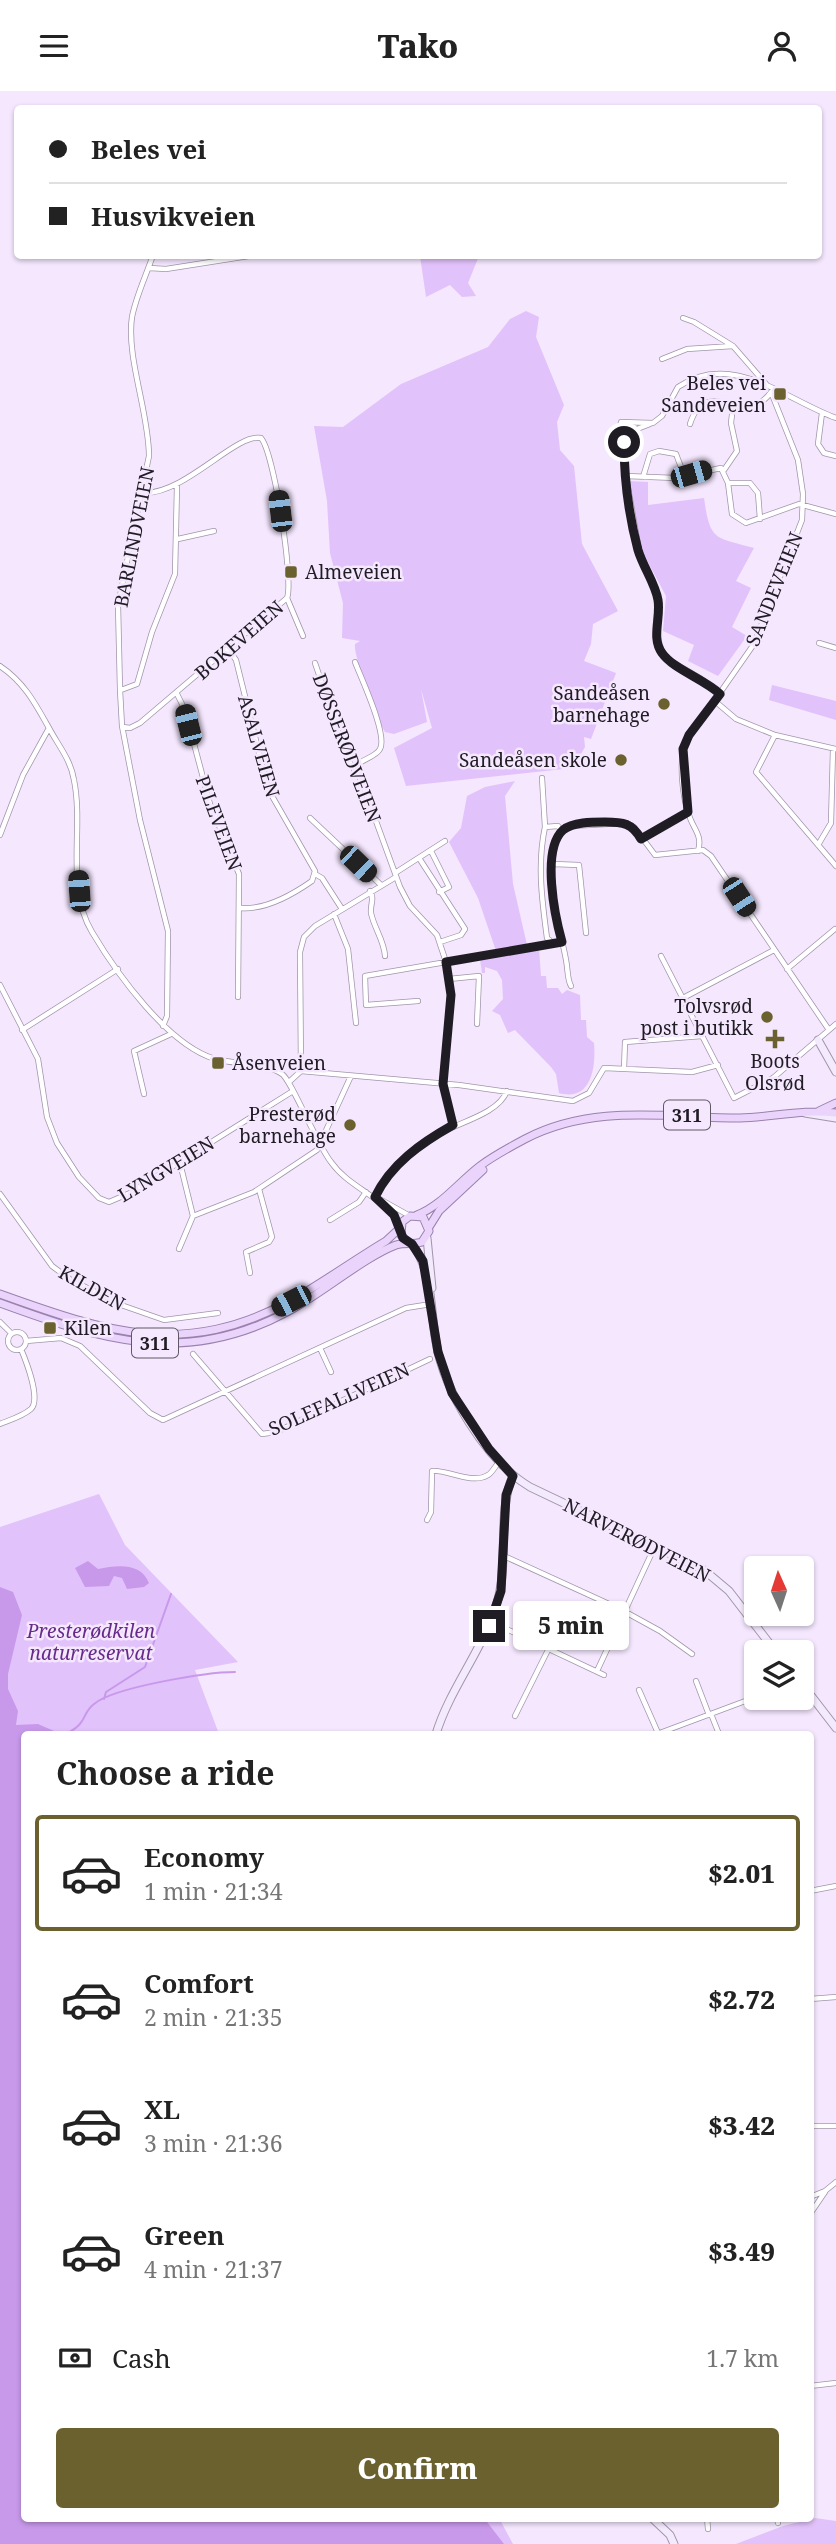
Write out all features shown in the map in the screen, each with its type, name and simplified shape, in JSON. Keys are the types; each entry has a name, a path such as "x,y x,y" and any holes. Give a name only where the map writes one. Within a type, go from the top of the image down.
{"main road":[{"path":"818,1040 836,1064"},
{"path":"818,1040 836,1072"},
{"name":"311","path":"818,1111 836,1103"},
{"name":"311","path":"0,1294 107,1330 155,1335 200,1332 244,1321 283,1305 386,1241 413,1215 429,1210 492,1159 537,1133 595,1117 649,1113 737,1118 818,1111 836,1113"},
{"path":"804,1113 836,1118"},
{"name":"311","path":"0,1303 76,1331 111,1339 155,1343 204,1340 249,1329 284,1314 393,1247 427,1238 429,1227 445,1205 492,1159"},
{"path":"413,1215 425,1219 429,1227"},
{"path":"400,1227 423,1261 431,1302"},
{"path":"427,1238 432,1280 431,1302"},
{"name":"NARVERØDVEIEN","path":"431,1302 438,1352 452,1393 499,1462 513,1476 541,1493 695,1565 719,1582 766,1640"},
{"path":"437,1731 451,1697 489,1626 501,1591 506,1495 513,1476"},
{"path":"814,1701 831,1726"},
{"path":"656,2522 670,2535 674,2544"}],"street":[{"name":"BARLINDVEIEN","path":"152,259 132,319 132,338 149,433 144,493 118,605 122,726 140,820 168,931 167,1016 163,1026"},
{"path":"149,268 166,269 230,259"},
{"name":"SANDEVEIEN","path":"683,318 704,327 733,346 769,388 798,460 803,505 799,531 754,644 689,735 683,749 688,812 699,833 698,851"},
{"path":"662,359 687,349 733,346"},
{"path":"720,694 700,678 669,660 660,649 656,633 658,596 639,550 628,476 626,438 632,431 651,424 662,416 678,387 695,379 726,373 769,388 836,418"},
{"path":"691,424 696,409 706,402 723,400 733,406 756,404 769,388"},
{"path":"724,470 737,451 731,423 733,406"},
{"path":"822,413 818,444 824,453 836,456"},
{"path":"626,438 618,436 621,422 651,424"},
{"path":"144,493 163,492 177,486 247,440 261,438 267,447 278,496 289,578 287,598 303,636"},
{"path":"643,477 650,454 659,451 676,454 684,475"},
{"path":"628,476 684,475 713,468 724,470"},
{"path":"724,470 731,510 737,519 746,523 792,505 803,505 836,515"},
{"path":"728,483 750,483 755,487 760,519"},
{"path":"120,690 134,687 140,677 152,632 175,574 178,539 177,486"},
{"path":"178,539 214,531"},
{"name":"BOKEVEIEN","path":"122,726 134,727 177,694 287,598"},
{"path":"819,643 836,648"},
{"name":"ASALVEIEN","path":"229,650 236,660 268,789 315,874 322,878 342,909"},
{"path":"353,768 378,752 381,745 373,708 355,662"},
{"name":"DØSSERØDVEIEN","path":"315,663 395,875 406,900 432,928 446,962 450,1013 443,1084 453,1125"},
{"path":"0,666 25,687 68,760 74,781 80,901 90,929 118,969 163,1026 200,1054 273,1069 289,1081 320,1148 340,1175 375,1197 413,1215"},
{"name":"PILEVEIEN","path":"177,694 185,710 210,804 239,874 241,908 238,997"},
{"path":"715,702 736,719 775,735 834,749 831,823 818,845"},
{"path":"0,835 23,775 49,727"},
{"path":"775,735 759,764 758,777 836,866"},
{"path":"542,778 545,827 541,896 547,938 554,944"},
{"path":"641,839 688,812"},
{"path":"310,818 381,885"},
{"path":"571,986 552,895 552,864 557,838 562,831 577,824 621,823 634,827 655,855 705,851 716,861 829,1030"},
{"path":"545,827 558,826 562,831"},
{"path":"302,1071 301,943 309,931 445,841"},
{"path":"431,851 449,887 439,892"},
{"path":"419,858 465,929 461,935 439,942"},
{"path":"552,864 579,865 586,933"},
{"path":"241,908 260,907 292,893 312,881 315,874"},
{"path":"370,891 374,898 372,917 384,942 385,956"},
{"path":"334,914 348,949 356,1023"},
{"path":"787,969 835,929"},
{"path":"418,1001 366,1005 365,976 562,942"},
{"path":"683,998 774,950"},
{"path":"661,956 732,1097 740,1097 773,1079 836,1024"},
{"path":"22,1030 118,969"},
{"path":"449,979 480,976 477,1024"},
{"name":"LYNGVEIEN","path":"0,985 38,1059 47,1117 57,1143 79,1177 99,1198 109,1202 180,1163 293,1091"},
{"path":"144,1094 134,1051 171,1034"},
{"path":"624,1069 625,1042 702,1036"},
{"path":"289,1081 302,1071 579,1100 589,1093 602,1069 692,1072 718,1065"},
{"path":"193,1216 259,1189 320,1148 330,1117 351,1076"},
{"path":"375,1197 392,1171 425,1142 453,1125 490,1109 506,1091"},
{"path":"179,1249 193,1216 180,1163"},
{"path":"250,1273 247,1251 269,1242 272,1237 259,1189"},
{"path":"330,1220 359,1202 366,1192"},
{"name":"KILDEN","path":"0,1194 52,1266 71,1280 148,1317 179,1320 218,1313"},
{"path":"375,1197 389,1209 400,1227"},
{"path":"26,1341 61,1338 80,1346 159,1422 406,1308 431,1302"},
{"path":"0,1322 11,1333"},
{"path":"11,1333 21,1332 26,1341"},
{"path":"11,1333 8,1345 15,1350 21,1349 26,1341"},
{"path":"320,1348 331,1372"},
{"path":"0,1424 32,1408 35,1401 29,1366 21,1349"},
{"name":"SOLEFALLVEIEN","path":"193,1354 258,1432 269,1434 430,1359"},
{"path":"427,1520 431,1512 432,1471 454,1476 484,1476 490,1475 499,1462"},
{"path":"597,1671 655,1546"},
{"path":"504,1556 625,1611 692,1654"},
{"path":"489,1626 500,1626 604,1675"},
{"path":"515,1716 548,1650"},
{"path":"696,1681 718,1731"},
{"path":"639,1690 656,1731"},
{"path":"665,1731 744,1702"},
{"path":"814,1890 836,1886"},
{"path":"814,1999 836,1997"},
{"path":"814,2126 836,2126"},
{"path":"814,2195 836,2182"},
{"path":"814,2208 825,2191"},
{"path":"814,2386 836,2383"},
{"path":"707,2522 708,2529"}],"green space":[{"path":"420,259 478,259 468,283 476,296 462,297 450,285 426,297"},
{"path":"526,311 539,317 536,337 564,405 557,422 560,450 574,466 582,544 618,611 593,624 591,644 584,661 616,673 591,739 584,737 585,747 578,759 564,769 406,786 394,748 432,728 421,689 427,722 394,734 385,732 371,701 355,651 355,644 360,641 342,638 343,603 330,553 327,501 314,426 343,427 401,384 488,347 510,319"},
{"path":"628,481 648,482 648,505 704,498 709,522 716,535 754,548 736,581 751,588 732,627 747,636 718,676 688,661 694,645 663,631 666,596 642,551"},
{"path":"772,685 836,701 836,720 769,700"},
{"path":"515,781 505,796 513,884 527,945 496,951 478,898 449,842 461,828 467,796 485,787"},
{"path":"539,949 541,976 546,976 547,988 558,988 562,994 567,990 580,995 581,1020 586,1020 587,1037 594,1043 593,1071 590,1080 579,1092 559,1093 556,1074 551,1067 515,1030 508,1033 500,1015 492,1011 503,999 502,980 497,971 485,967 485,973 482,973 480,959"},
{"name":"Presterødkilen naturreservat","path":"99,1494 125,1545 238,1662 195,1670 218,1731 21,1731 21,2522 501,2522 513,2544 0,2544 0,1527"},
{"path":"814,2518 836,2521 836,2544 736,2544 783,2526 814,2522"}],"shaded area":[{"path":"88,1561 98,1569 120,1566 134,1568 145,1576 149,1583 144,1587 127,1589 122,1578 114,1576 109,1586 85,1587 75,1568"},
{"path":"0,1587 13,1592 22,1615 8,1674 8,1689 18,1711 16,1725 38,1724 54,1731 21,1731 21,2522 487,2522 504,2544 0,2544"}],"waterway":[{"path":"104,1699 106,1692 145,1667 171,1594"},
{"path":"70,1731 82,1722 94,1704 121,1692 184,1678 235,1672"}],"place":[{"name":"Beles vei Sandeveien","path":"780,394"},
{"name":"Almeveien","path":"291,572"},
{"name":"Sandeåsen barnehage","path":"664,704"},
{"name":"Sandeåsen skole","path":"621,760"},
{"name":"Tolvsrød post i butikk","path":"767,1017"},
{"name":"Boots Olsrød","path":"775,1039"},
{"name":"Åsenveien","path":"218,1063"},
{"name":"Presterød barnehage","path":"350,1125"},
{"name":"Kilen","path":"50,1328"}],"route":[{"path":"489,1626 501,1591 506,1495 513,1476 489,1449 452,1393 438,1352 422,1257 412,1244 403,1238 394,1215 375,1197 383,1181 414,1150 453,1125 443,1091 451,995 446,962 562,942 554,905 552,864 557,838 567,828 587,823 627,823 634,827 641,839 688,812 683,749 689,735 720,694 700,678 669,660 660,649 656,633 658,596 639,550 627,490 624,442"}]}
